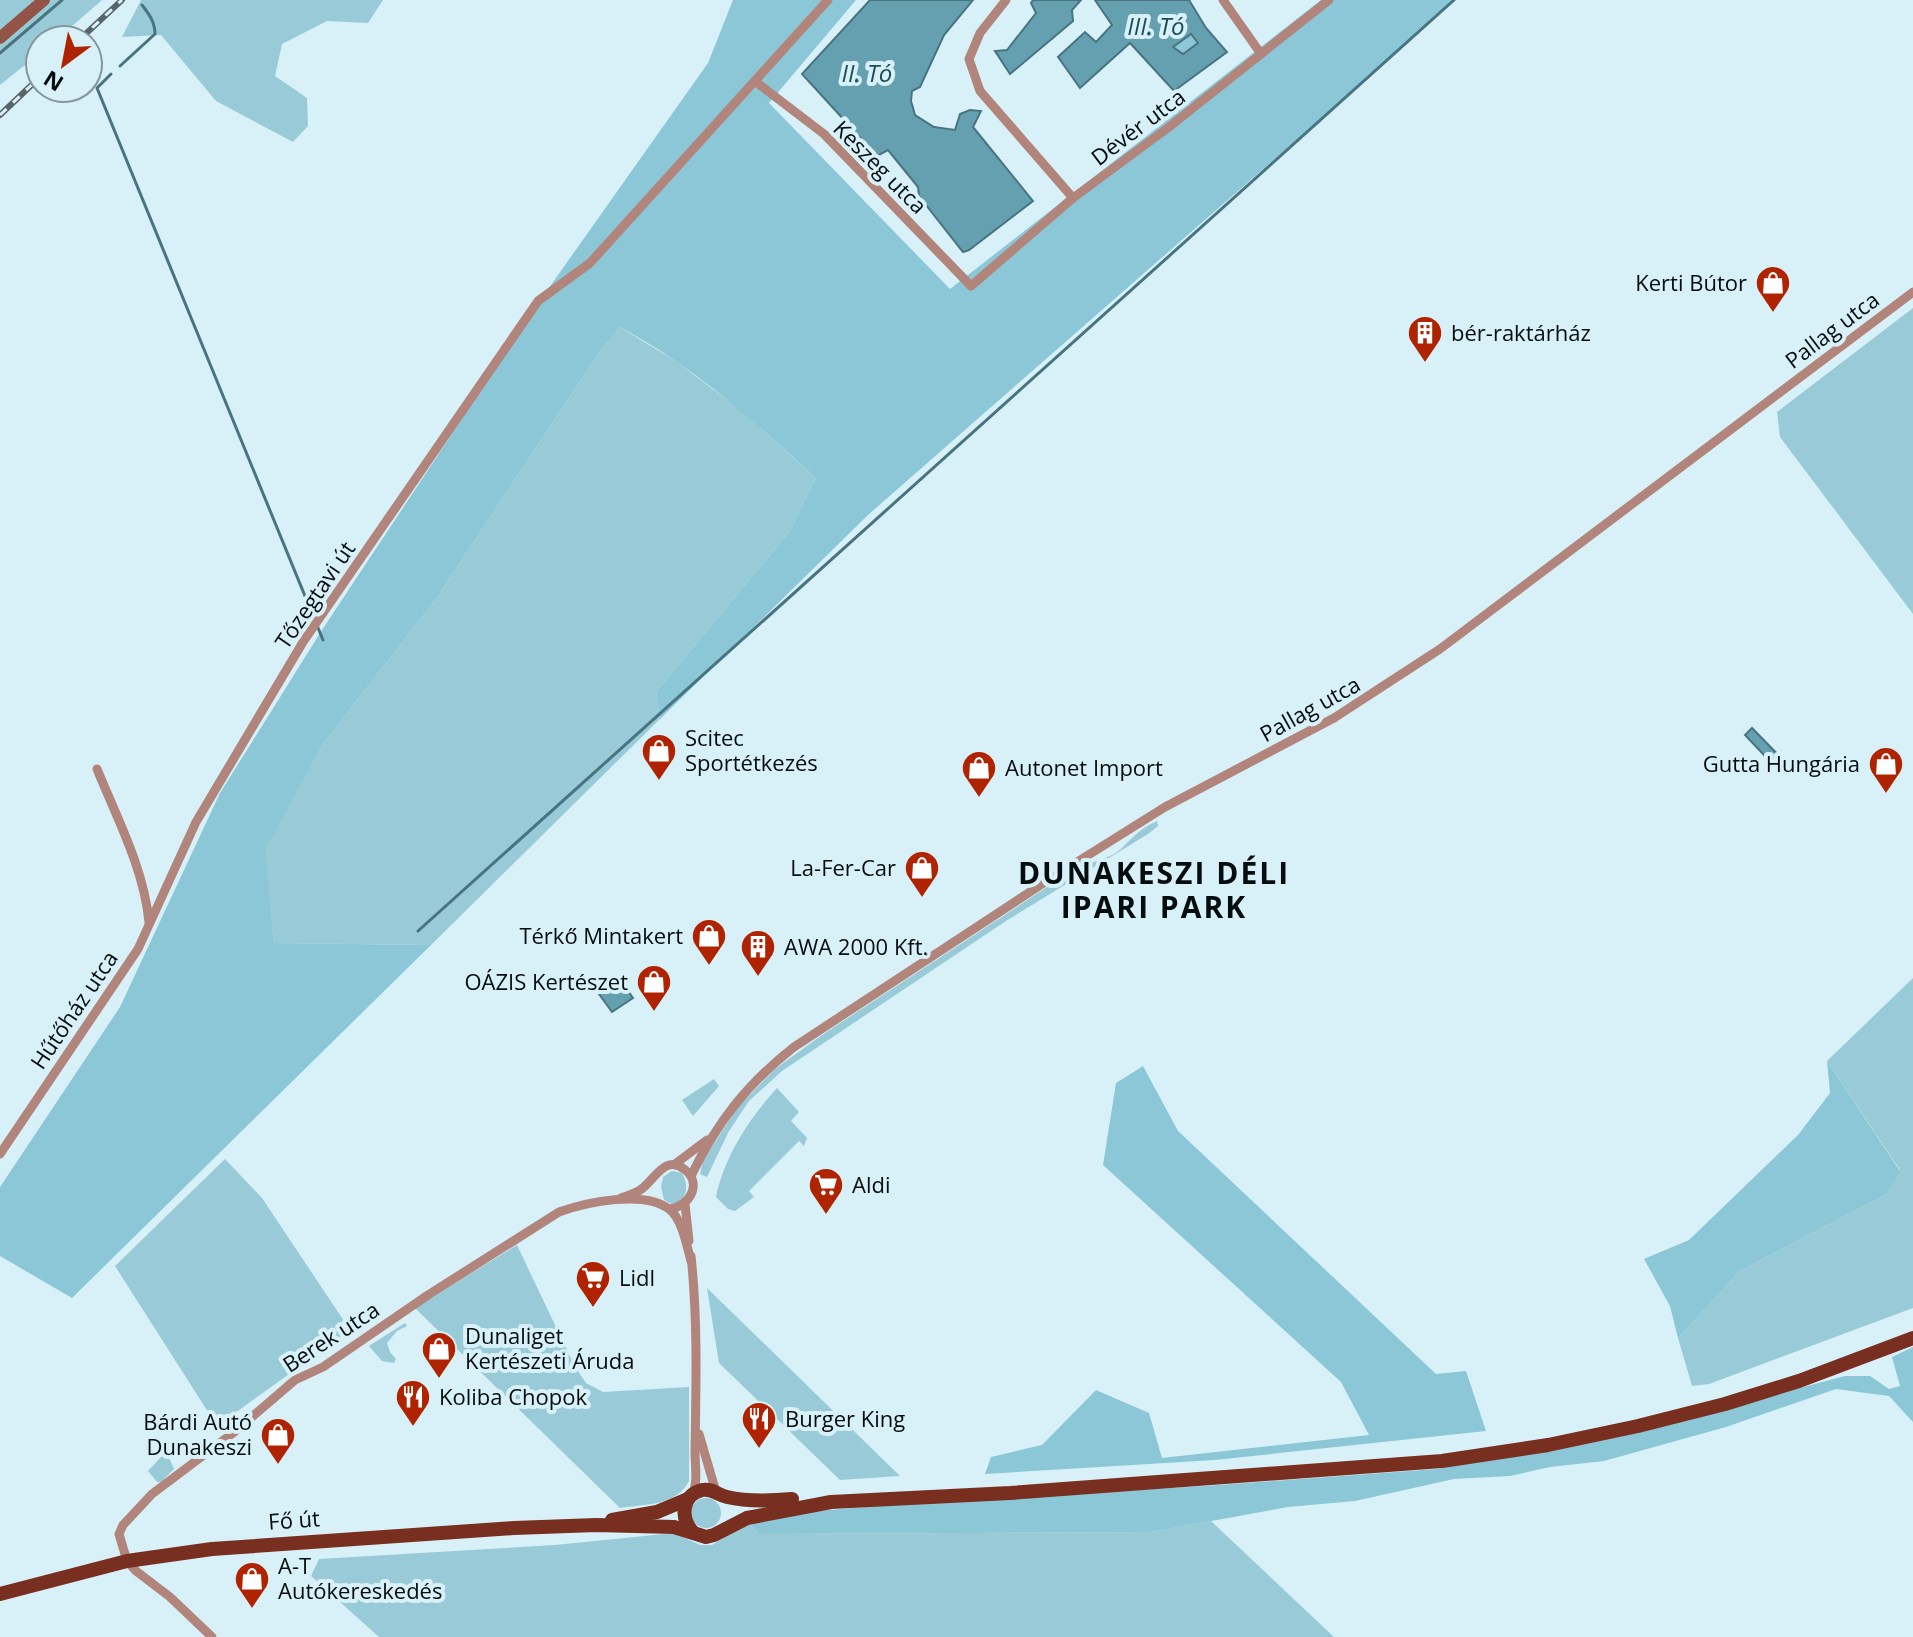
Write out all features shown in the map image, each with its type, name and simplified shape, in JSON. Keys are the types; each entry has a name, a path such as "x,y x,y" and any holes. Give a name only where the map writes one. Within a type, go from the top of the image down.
{"main road":[{"path":"831,1502 751,1500 700,1491 691,1496 684,1515 692,1531 706,1537 747,1518 831,1502 1148,1483 1442,1461 1509,1452 1638,1426 1738,1400 1799,1381 1913,1338"},
{"path":"720,1494 730,1510 730,1518 721,1532"},
{"name":"Fő út","path":"596,1525 657,1512 691,1496"},
{"name":"Fő út","path":"0,1594 127,1561 262,1545 596,1525 674,1527 692,1531"}],"street":[{"path":"0,38 44,0"},
{"name":"Tőzegtavi út","path":"149,926 196,822 303,642 538,301 590,263 828,0"},
{"path":"1006,0 980,33 969,59 980,91 1073,198"},
{"path":"1223,0 1261,54"},
{"name":"Dévér utca","path":"971,286 1073,198 1329,0"},
{"name":"Keszeg utca","path":"756,82 824,134 971,286"},
{"name":"Pallag utca","path":"691,1176 713,1134 738,1097 764,1070 794,1047 1165,807 1334,718 1381,689 1452,640 1913,292"},
{"path":"97,769 130,848 146,897 149,926"},
{"name":"Hűtőház utca","path":"0,1154 138,949 149,926"},
{"name":"Pallag utca","path":"675,1164 713,1134"},
{"path":"670,1209 685,1204 693,1193 691,1176 675,1164 664,1166 653,1178 653,1187 660,1204 670,1209 679,1224 691,1261"},
{"name":"Berek utca","path":"614,1200 642,1190 653,1178"},
{"name":"Berek utca","path":"127,1561 119,1534 123,1525 152,1494 235,1432 295,1380 323,1367 428,1295 559,1212 583,1203 614,1200 647,1200 660,1204"},
{"path":"685,1204 691,1261 697,1429 697,1481 691,1496"},
{"path":"697,1429 720,1494"},
{"path":"127,1561 212,1637"}],"shaded area":[{"path":"0,0 43,0 0,31"},
{"path":"50,0 102,0 74,24 24,24 24,66 0,85 0,44"},
{"path":"141,0 383,0 368,23 327,21 282,44 275,76 307,98 308,126 293,142 216,101 161,35 122,37"},
{"path":"733,0 856,0 769,103 950,289 1321,0 1456,0 868,515 660,719 656,692 790,531 816,478 698,377 620,327 598,354 436,599 323,744 265,850 274,943 431,945 72,1298 0,1256 0,1187 120,1007 220,793 322,630 546,292 708,63"},
{"path":"1192,34 1198,43 1182,54 1172,47"},
{"path":"1913,308 1913,614 1780,437 1777,412"},
{"path":"620,327 677,362 743,412 816,478 790,531 656,692 660,719 431,945 274,943 264,850 323,744 436,599 598,354"},
{"path":"1157,821 1158,826 1148,834 1006,921 782,1071 749,1101 729,1131 707,1177 700,1174 703,1161 737,1108 775,1069 1076,868 1112,855 1142,829"},
{"path":"1913,978 1913,1308 1709,1384 1692,1386 1678,1338 1740,1271 1887,1194 1900,1170 1827,1061"},
{"path":"1827,1061 1900,1171 1887,1194 1740,1271 1678,1338 1670,1306 1644,1259 1689,1240 1798,1135 1830,1093"},
{"path":"1143,1066 1178,1131 1436,1374 1466,1371 1486,1431 1215,1460 985,1474 991,1457 1042,1445 1096,1390 1149,1413 1162,1458 1369,1435 1341,1382 1103,1165 1116,1083"},
{"path":"714,1079 719,1086 693,1116 682,1100"},
{"path":"777,1088 799,1112 791,1121 807,1138 804,1146 799,1141 749,1191 754,1197 735,1211 728,1209 716,1197 725,1167 748,1125"},
{"path":"225,1159 262,1198 350,1330 217,1426 115,1266"},
{"path":"672,1171 682,1173 686,1187 681,1200 672,1204 664,1200 661,1187 663,1177"},
{"path":"517,1245 574,1365 586,1383 603,1392 689,1387 689,1481 676,1495 659,1502 620,1508 415,1308"},
{"path":"707,1288 900,1476 840,1480 719,1363"},
{"path":"405,1323 407,1326 397,1331 387,1343 396,1359 394,1363 382,1361 369,1346"},
{"path":"1913,1347 1913,1422 1889,1396 1836,1389 1726,1427 1604,1461 1550,1467 1510,1476 1454,1479 1355,1501 1288,1507 1151,1532 758,1534 750,1522 816,1511 919,1503 1437,1469 1637,1431 1845,1376 1870,1376 1889,1389 1900,1386 1892,1357"},
{"path":"162,1456 169,1458 174,1469 161,1482 157,1482 148,1471"},
{"path":"706,1498 717,1502 721,1513 717,1524 706,1528 695,1524 691,1513 695,1502"},
{"path":"1211,1521 1334,1637 379,1637 311,1576 319,1559 555,1545 674,1533 700,1545 712,1545 750,1522 758,1534 1151,1532"}],"water":[{"name":"II. Tó","path":"870,0 973,0 944,35 920,87 912,91 915,115 934,127 955,130 960,114 970,110 981,111 973,127 1033,201 969,250 963,252 888,150 877,156 802,74"},
{"name":"III. Tó","path":"1033,0 1081,0 1072,10 1073,21 1010,74 995,51 1007,50 1036,13 1031,3"},
{"name":"III. Tó","path":"1095,0 1189,0 1206,28 1227,52 1174,91 1130,43 1080,88 1058,57 1085,32 1096,42 1112,25","holes":["1191,34 1198,43 1183,54 1173,47"]},
{"path":"1752,728 1790,767 1782,774 1745,735"},
{"path":"620,979 633,998 612,1012 599,994"}],"waterway":[{"path":"0,53 62,0"},
{"path":"418,931 1454,0"},
{"path":"120,66 155,34 153,22 142,5"},
{"path":"111,74 97,88 323,640"}],"railway":[{"path":"96,24 122,0"},
{"path":"0,115 24,92"}],"place":[{"name":"Kerti Bútor","path":"1773,314"},
{"name":"bér-raktárház","path":"1425,364"},
{"name":"Scitec Sportétkezés","path":"659,782"},
{"name":"Gutta Hungária","path":"1886,795"},
{"name":"Autonet Import","path":"979,799"},
{"name":"La-Fer-Car","path":"922,899"},
{"name":"Térkő Mintakert","path":"709,967"},
{"name":"AWA 2000 Kft.","path":"758,978"},
{"name":"OÁZIS Kertészet","path":"654,1013"},
{"name":"Aldi","path":"826,1216"},
{"name":"Lidl","path":"593,1309"},
{"name":"Dunaliget Kertészeti Áruda","path":"439,1380"},
{"name":"Koliba Chopok","path":"413,1428"},
{"name":"Burger King","path":"759,1450"},
{"name":"Bárdi Autó Dunakeszi","path":"278,1466"},
{"name":"A-T Autókereskedés","path":"252,1610"}],"district":[{"name":"DUNAKESZI DÉLI IPARI PARK","path":"1154,891"}]}
